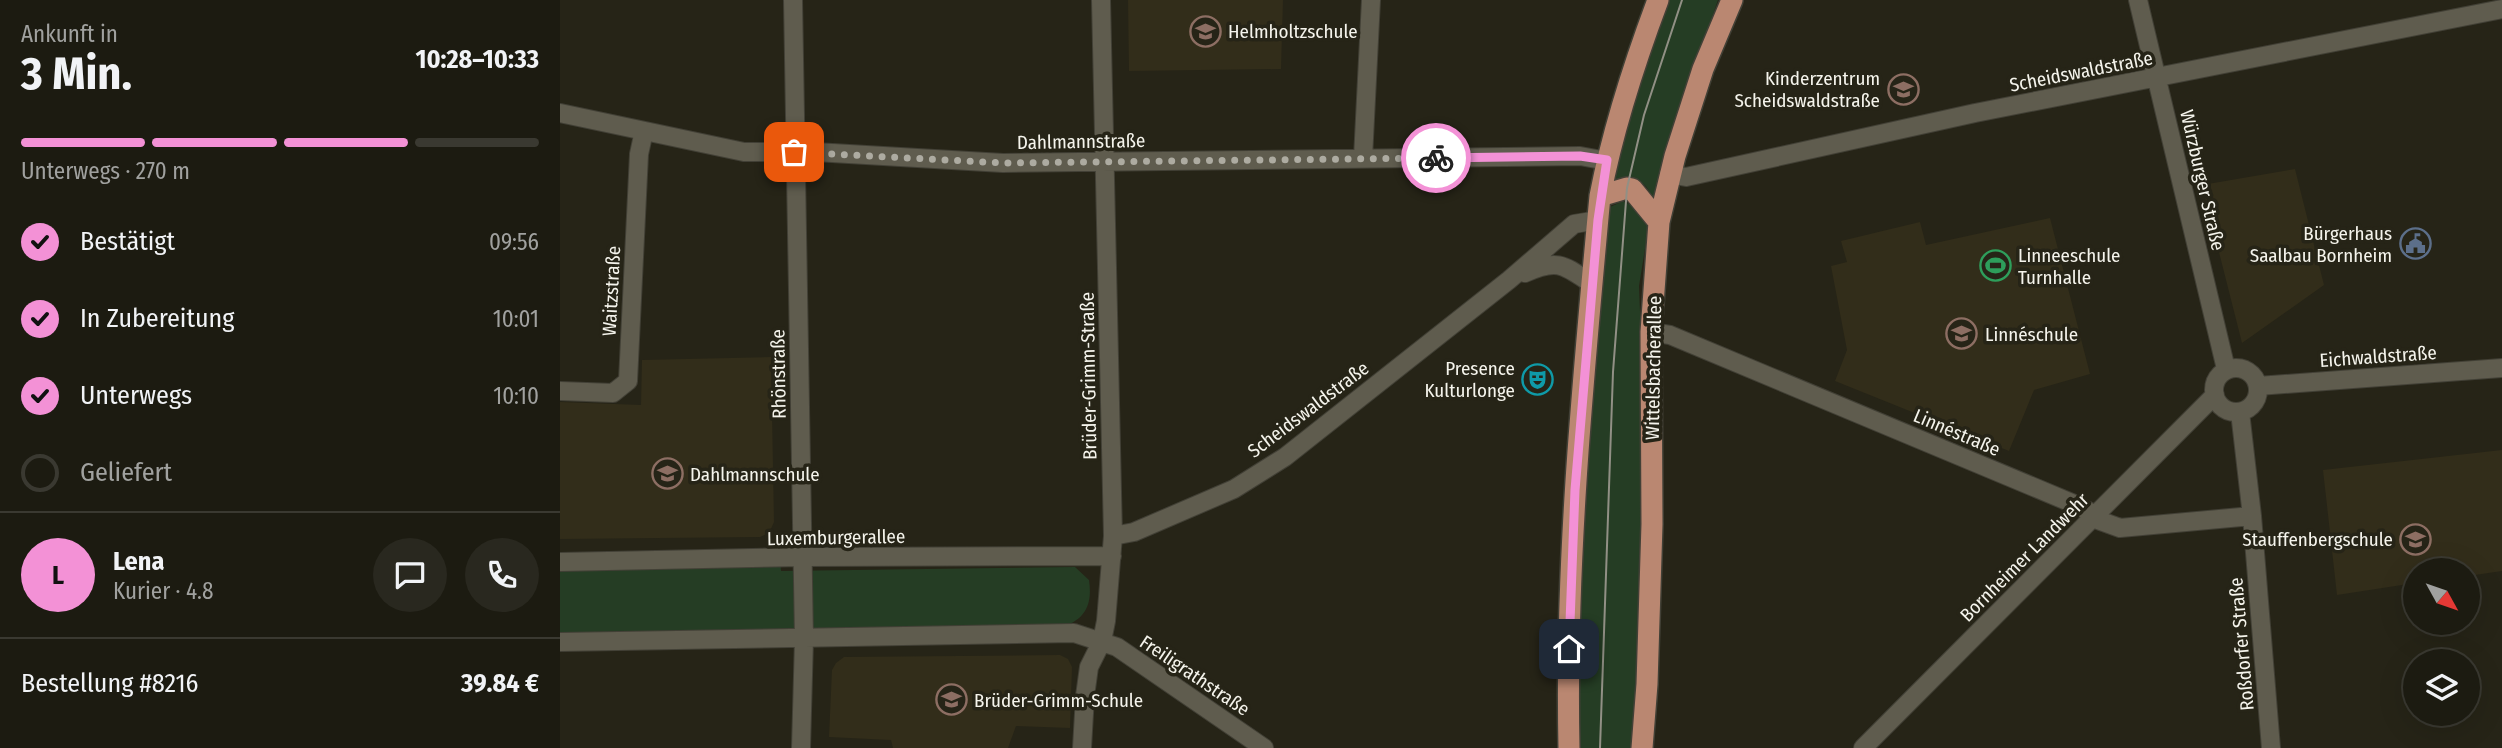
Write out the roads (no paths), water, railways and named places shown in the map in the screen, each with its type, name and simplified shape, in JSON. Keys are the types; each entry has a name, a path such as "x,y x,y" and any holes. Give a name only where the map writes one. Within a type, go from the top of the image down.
{"main road":[{"path":"1569,748 1575,490 1598,220 1607,160 1658,0"},
{"name":"Wittelsbacherallee","path":"1642,748 1647,684 1652,524 1651,332 1659,222 1670,174 1703,69 1732,0"},
{"path":"1601,196 1632,189 1659,222"}],"street":[{"name":"Rhönstraße","path":"793,0 804,639 801,748"},
{"name":"Brüder-Grimm-Straße","path":"1082,748 1089,667 1101,641 1106,621 1113,536 1101,0"},
{"path":"1363,159 1371,0"},
{"name":"Würzburger Straße","path":"2138,0 2226,369"},
{"name":"Scheidswaldstraße","path":"1670,174 1686,177 1975,113 2502,9"},
{"name":"Dahlmannstraße","path":"560,113 744,152 794,152 1003,163 1580,156 1607,160"},
{"name":"Waitzstraße","path":"560,391 613,393 628,381 639,154 644,131"},
{"name":"Scheidswaldstraße","path":"1113,536 1135,532 1234,489 1285,457 1508,280 1574,224 1598,220"},
{"name":"Scheidswaldstraße","path":"1508,280 1544,264 1557,264 1570,269 1592,284"},
{"name":"Linnéstraße","path":"1651,332 1670,335 2079,506 2120,528 2252,516"},
{"path":"2240,368 2255,377 2258,386 2255,401 2240,412 2231,412 2220,407 2214,384 2226,369 2240,368"},
{"name":"Eichwaldstraße","path":"2258,386 2502,368"},
{"name":"Bornheimer Landwehr","path":"1863,748 2097,518 2215,395"},
{"name":"Roßdorfer Straße","path":"2240,412 2252,516 2271,748"},
{"name":"Luxemburgerallee","path":"563,562 802,557 1112,556"},
{"path":"560,642 1074,633 1101,641"},
{"name":"Freiligrathstraße","path":"1101,641 1155,672 1264,748"}],"tram line":[{"path":"1600,748 1613,372 1627,188 1644,115 1682,0"}],"place":[{"name":"Helmholtzschule","path":"1205,31"},
{"name":"Kinderzentrum Scheidswaldstraße","path":"1903,89"},
{"name":"Bürgerhaus Saalbau Bornheim","path":"2415,244"},
{"name":"Linneeschule Turnhalle","path":"1995,266"},
{"name":"Linnéschule","path":"1962,334"},
{"name":"Presence Kulturlonge","path":"1538,379"},
{"name":"Dahlmannschule","path":"667,474"},
{"name":"Stauffenbergschule","path":"2416,539"},
{"name":"Brüder-Grimm-Schule","path":"951,700"}]}
